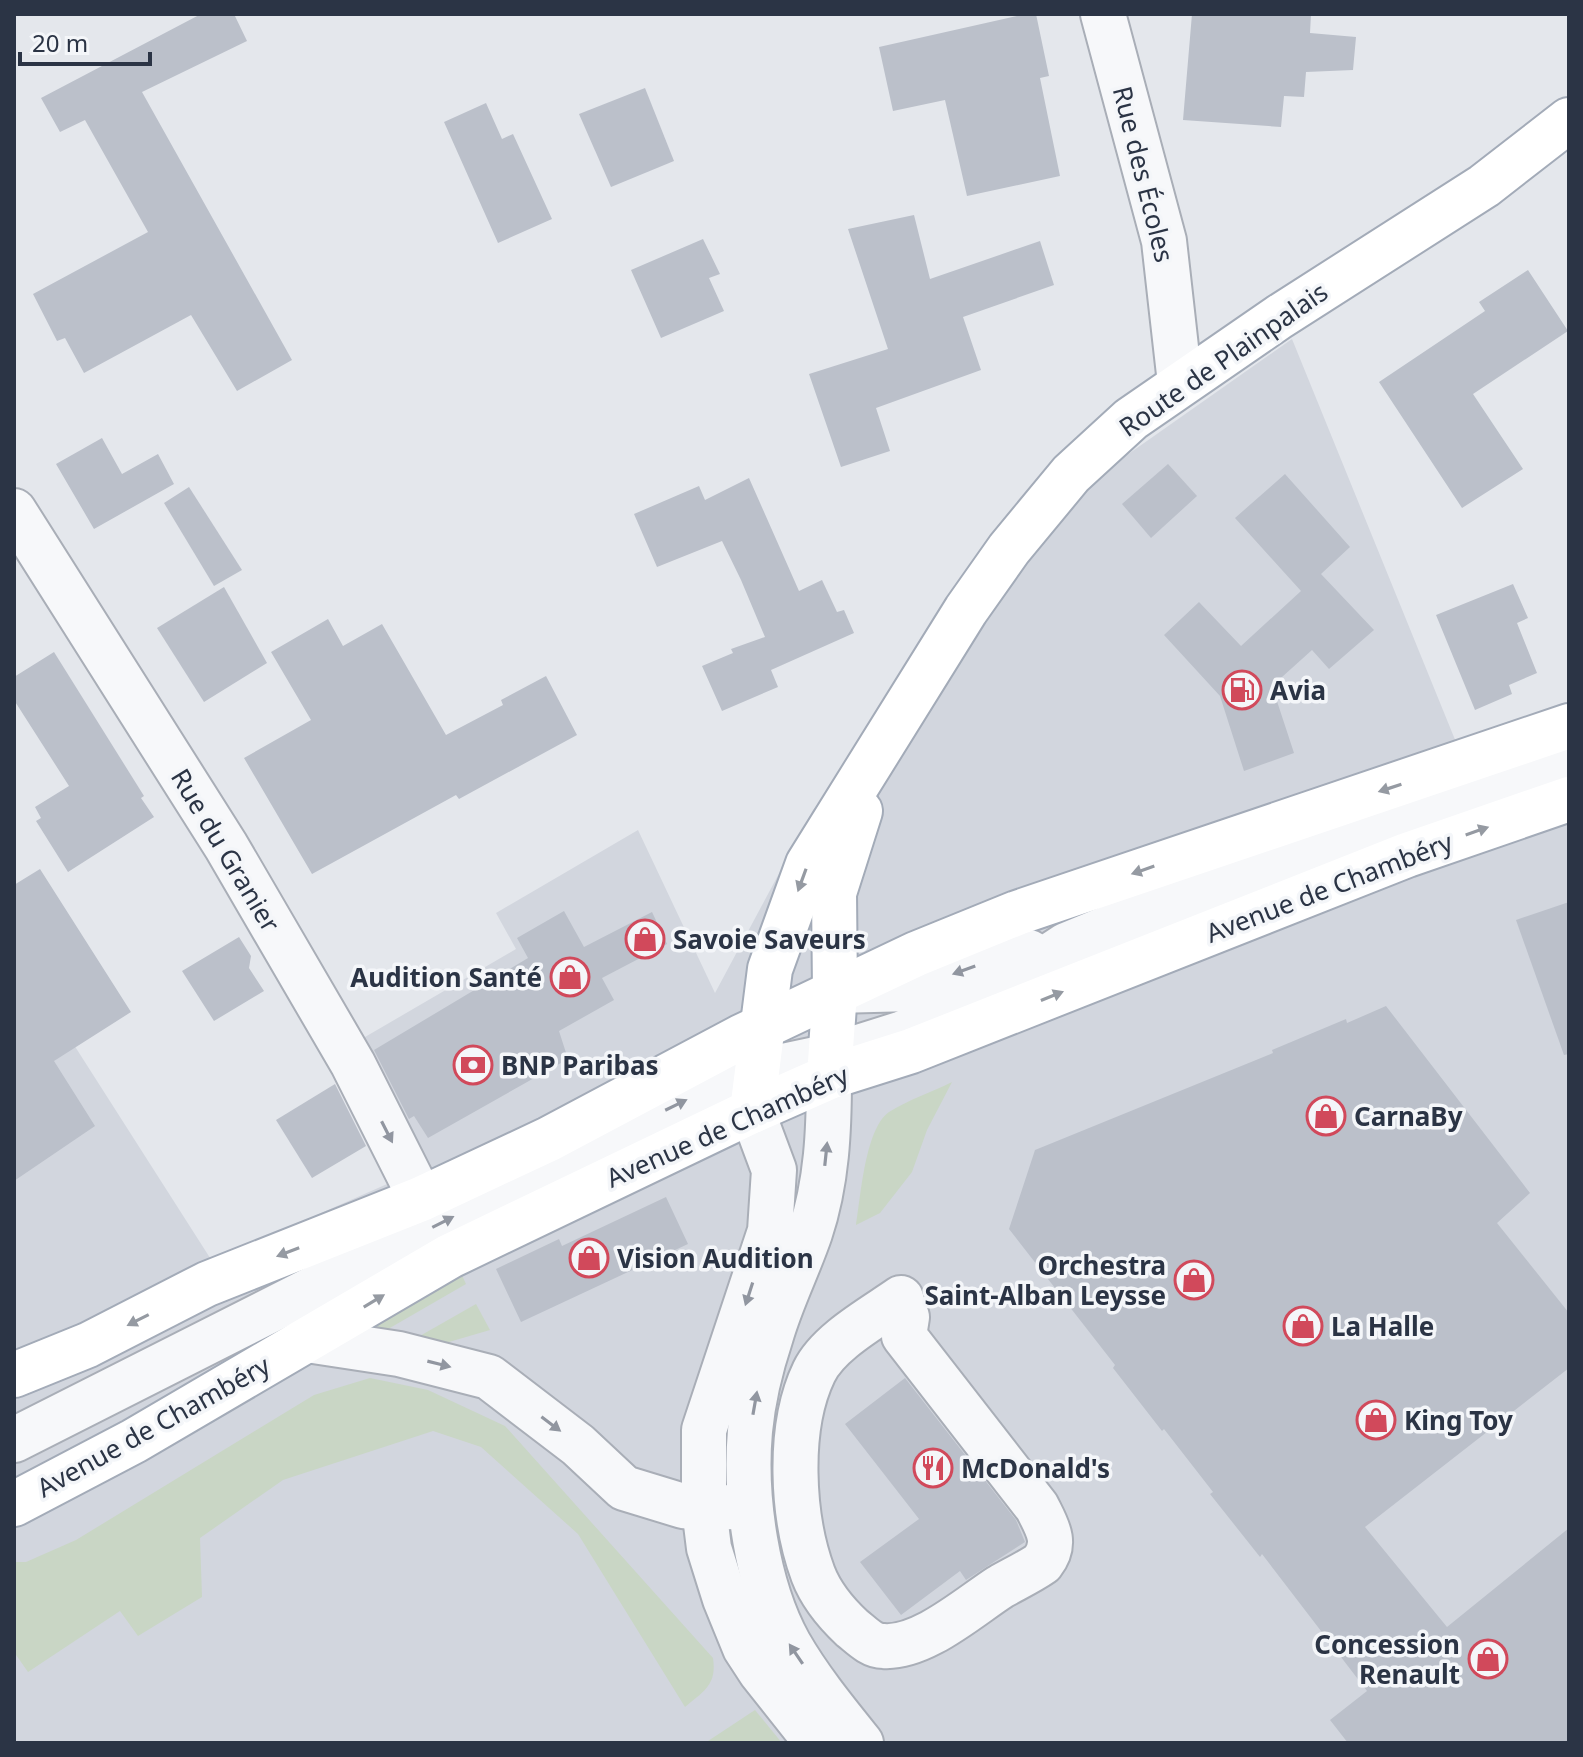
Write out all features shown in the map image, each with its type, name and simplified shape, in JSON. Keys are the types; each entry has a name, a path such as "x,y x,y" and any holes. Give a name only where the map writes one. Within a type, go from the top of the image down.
{"main road":[{"name":"Route de Plainpalais","path":"753,1091 770,969 808,864 966,610 1071,474 1131,419 1180,383 1484,186 1569,120"},
{"path":"14,1375 88,1345 207,1284 404,1206 549,1139 762,1027 908,957 1017,913 1569,726"},
{"name":"Route de Plainpalais","path":"830,1066 835,991 834,893 884,740"},
{"name":"Avenue de Chambéry","path":"14,1504 134,1441 450,1256 753,1091 830,1066 911,1051 1407,855 1569,799"}],"street":[{"name":"Rue des Écoles","path":"1103,14 1164,241 1180,383"},
{"name":"Rue du Granier","path":"14,511 226,846 353,1064 404,1206"},
{"path":"845,1742 789,1643 766,1585 750,1506 750,1431 758,1381 771,1334 810,1231 824,1175 830,1066 1004,986 1066,945 1146,912 1569,761"},
{"path":"835,991 912,989 999,957 1066,945"},
{"path":"14,1440 679,1103 753,1091 774,1170 770,1231 704,1430 704,1508 709,1548 745,1648 760,1671 845,1742"},
{"path":"324,1282 404,1206"},
{"path":"901,1298 907,1317 904,1336 1037,1507 1052,1544 1042,1563 926,1636 881,1647 865,1639 845,1621 820,1587 799,1523 796,1456 802,1406 814,1371 825,1355 901,1298"},
{"path":"307,1340 399,1354 489,1377 578,1445 624,1488 683,1506 750,1506"}],"shaded area":[{"path":"1292,339 1458,747 1569,708 1569,1743 14,1743 14,951 212,1261 419,1170 353,1044 516,949 496,913 638,830 715,993 813,810 1100,474"}],"green space":[{"path":"952,1082 927,1130 912,1172 880,1213 856,1225 865,1164 881,1121 896,1108"},
{"path":"459,1269 466,1284 376,1336 352,1332"},
{"path":"476,1304 490,1330 449,1342 411,1341"},
{"path":"370,1378 428,1390 505,1426 713,1658 713,1675 703,1692 685,1707 578,1534 481,1447 433,1431 283,1480 200,1538 202,1597 138,1636 120,1611 28,1672 14,1652 14,1562 26,1562 76,1540 314,1395"},
{"path":"755,1710 782,1743 708,1741"}],"building":[{"path":"201,14 234,14 247,41 142,92 292,360 237,391 191,315 84,373 65,338 57,341 33,294 148,232 85,120 60,132 41,98"},
{"path":"1036,14 1049,76 1040,78 1060,176 967,196 945,100 893,111 879,47"},
{"path":"1192,14 1311,14 1310,33 1356,37 1353,70 1306,72 1304,97 1284,96 1281,127 1183,120"},
{"path":"645,88 674,161 611,187 579,114"},
{"path":"486,103 502,139 513,134 552,219 498,243 444,122"},
{"path":"914,215 930,279 1040,241 1054,285 963,317 981,370 876,408 890,451 841,467 809,374 888,349 848,229"},
{"path":"703,239 720,274 709,278 724,311 661,338 631,270"},
{"path":"1528,270 1568,331 1473,394 1523,469 1462,508 1379,382 1485,311 1479,302"},
{"path":"102,438 122,474 158,454 174,484 94,529 56,464"},
{"path":"1168,464 1197,496 1151,538 1122,504"},
{"path":"1285,474 1350,547 1321,574 1374,630 1329,669 1312,650 1272,686 1294,753 1244,771 1220,696 1164,635 1199,602 1241,646 1301,591 1235,518"},
{"path":"749,478 799,591 822,580 837,612 844,610 854,633 771,670 778,687 722,711 702,666 733,653 731,649 765,637 741,580 722,541 657,567 634,514 699,486 705,500"},
{"path":"189,487 242,570 214,586 164,503"},
{"path":"1513,584 1528,618 1517,623 1537,673 1509,685 1512,694 1475,710 1436,615"},
{"path":"224,587 267,663 204,702 157,628"},
{"path":"328,619 343,646 382,624 446,735 503,705 501,700 546,676 577,735 459,799 456,795 312,874 244,758 311,720 271,652"},
{"path":"54,652 154,817 68,872 36,821 41,818 35,807 69,786 14,700 14,677"},
{"path":"40,869 131,1012 54,1061 95,1126 14,1181 14,885"},
{"path":"1569,902 1569,1054 1564,1055 1516,920"},
{"path":"564,911 584,947 652,912 667,944 602,978 614,1000 559,1031 568,1059 428,1138 414,1116 409,1119 374,1050 528,958 517,938"},
{"path":"239,937 251,956 249,968 264,991 214,1021 182,971"},
{"path":"1386,1006 1530,1193 1497,1223 1569,1313 1569,1368 1365,1527 1447,1627 1569,1528 1569,1743 1348,1743 1330,1720 1367,1691 1262,1554 1260,1557 1210,1494 1213,1492 1113,1368 1115,1365 1009,1229 1035,1150 1273,1053 1272,1050 1346,1019 1347,1023"},
{"path":"335,1084 366,1146 312,1178 276,1120"},
{"name":"Vision Audition","path":"666,1197 688,1244 521,1322 496,1269 559,1239 562,1246"},
{"name":"McDonald's","path":"905,1378 1016,1520 1025,1542 966,1580 960,1571 901,1615 860,1562 919,1519 845,1424"}],"place":[{"name":"Avia","path":"1242,690"},
{"name":"Savoie Saveurs","path":"645,939"},
{"name":"Audition Santé","path":"570,977"},
{"name":"BNP Paribas","path":"473,1065"},
{"name":"CarnaBy","path":"1326,1116"},
{"name":"Vision Audition","path":"589,1258"},
{"name":"Orchestra Saint-Alban Leysse","path":"1194,1280"},
{"name":"La Halle","path":"1303,1326"},
{"name":"King Toy","path":"1376,1420"},
{"name":"McDonald's","path":"933,1468"},
{"name":"Concession Renault","path":"1488,1659"}]}
